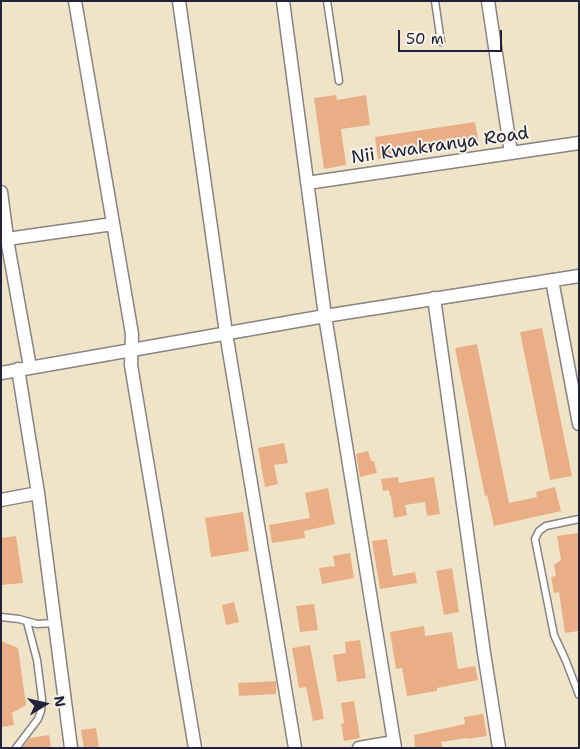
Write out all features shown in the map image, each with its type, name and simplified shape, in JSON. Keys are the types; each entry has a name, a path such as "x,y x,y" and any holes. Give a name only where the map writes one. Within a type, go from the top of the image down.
{"street":[{"path":"75,1 132,334 132,374 195,748"},
{"path":"179,1 226,333 295,748"},
{"path":"283,1 324,316 394,745 359,748"},
{"path":"488,1 511,153"},
{"name":"Nii Kwakranya Road","path":"307,183 579,143"},
{"path":"1,192 71,748"},
{"path":"6,243 113,224"},
{"path":"1,373 324,316 579,276"},
{"path":"552,280 579,424"},
{"path":"434,298 499,748"},
{"path":"1,500 38,493"}],"lane":[{"path":"327,1 339,81"},
{"path":"435,1 441,42"},
{"path":"579,519 546,526 539,531 535,539 554,635 579,695"},
{"path":"1,617 37,624 55,623"},
{"path":"16,748 41,711 42,699 37,660 28,622"}],"building":[{"path":"336,95 337,100 366,95 370,125 341,129 346,165 324,169 314,98"},
{"path":"475,122 479,144 378,159 375,137"},
{"path":"542,328 572,476 550,480 520,332"},
{"path":"477,344 509,503 537,497 536,492 555,487 561,511 494,526 487,495 485,496 455,348"},
{"path":"284,443 288,463 274,465 278,484 265,487 258,448"},
{"path":"368,451 371,461 374,461 377,473 360,477 356,454"},
{"path":"398,477 399,483 434,477 440,514 427,516 425,502 405,505 407,515 394,518 389,490 383,491 381,479"},
{"path":"328,488 335,524 304,531 305,538 272,543 269,525 310,518 305,493"},
{"path":"243,512 249,551 211,557 205,518"},
{"path":"579,533 579,631 565,633 559,592 554,593 551,577 556,576 554,565 561,560 557,536"},
{"path":"16,536 23,583 1,585 1,538"},
{"path":"387,539 393,576 415,572 417,583 380,589 372,541"},
{"path":"350,553 354,578 322,584 319,568 335,566 333,556"},
{"path":"452,568 459,612 444,615 436,571"},
{"path":"234,602 239,622 226,625 222,605"},
{"path":"314,604 318,630 300,632 296,606"},
{"path":"424,626 425,636 452,632 458,669 475,666 478,680 437,688 437,691 407,696 402,668 396,669 390,632"},
{"path":"360,640 366,678 337,682 333,655 346,653 345,642"},
{"path":"1,641 18,648 26,705 12,713 14,725 1,727"},
{"path":"310,645 324,719 313,721 306,687 299,688 292,648"},
{"path":"276,681 276,694 239,696 238,683"},
{"path":"354,701 360,738 344,741 341,724 344,723 341,703"},
{"path":"483,714 487,736 441,742 443,748 415,748 414,735 465,724 464,717"},
{"path":"96,728 99,748 84,748 81,730"},
{"path":"49,735 51,748 22,748 30,738"}]}
